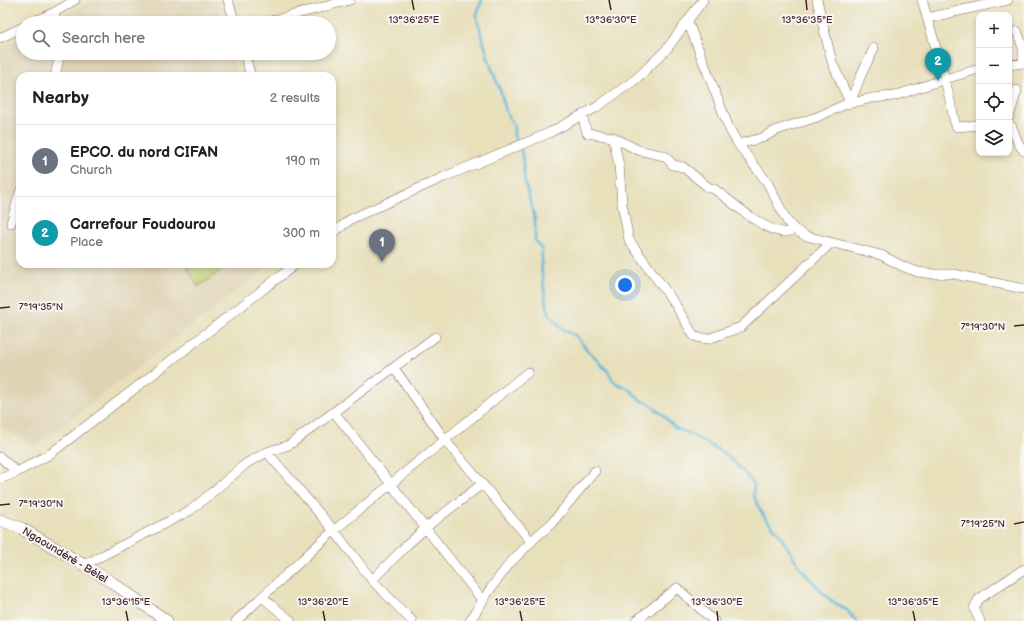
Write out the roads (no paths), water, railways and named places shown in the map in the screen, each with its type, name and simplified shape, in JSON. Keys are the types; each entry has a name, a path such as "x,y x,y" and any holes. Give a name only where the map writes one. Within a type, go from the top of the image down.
{"main road":[{"name":"Ngaoundéré - Bélel","path":"0,520 21,528 84,565 113,583 167,621"}],"street":[{"path":"47,16 74,0"},
{"path":"228,0 233,16"},
{"path":"289,16 350,0"},
{"path":"336,231 351,220 444,176 514,146 549,133 597,107 636,80 666,50 703,0"},
{"path":"817,0 832,62 850,104"},
{"path":"922,0 945,79 956,127 976,125"},
{"path":"927,18 1008,0"},
{"path":"56,12 56,16"},
{"path":"688,22 729,128 738,144 767,182 787,221 794,230 806,236 881,255 904,267 918,272 954,274 1024,289"},
{"path":"0,38 16,30"},
{"path":"1012,64 1024,62 1023,48 1017,31"},
{"path":"850,104 861,75 874,48"},
{"path":"56,72 58,60"},
{"path":"246,60 250,72"},
{"path":"738,144 762,138 777,130 817,117 844,105 872,98 894,96 976,70"},
{"path":"1009,120 1017,90"},
{"path":"582,115 586,133 613,137 638,150 665,156 673,165 683,167 708,187 714,189 766,226 783,232 794,230"},
{"path":"1012,128 1018,143 1024,151"},
{"path":"613,137 619,165 622,204 628,240 675,304 694,336 708,338 741,327 831,243"},
{"path":"12,223 16,208"},
{"path":"0,479 17,472 50,454 291,268"},
{"path":"84,565 191,510 247,463 267,452 289,445 435,337"},
{"path":"394,368 445,440 531,541"},
{"path":"236,621 334,530 528,372"},
{"path":"334,412 483,601"},
{"path":"267,452 334,530 372,580 412,621"},
{"path":"0,457 17,472"},
{"path":"470,621 491,588 510,563 531,541 551,524 595,471"},
{"path":"372,580 425,528 482,484"},
{"path":"980,621 974,608 979,599 1024,569"},
{"path":"636,621 677,588 714,621"},
{"path":"262,597 291,621"}],"waterway":[{"path":"482,0 477,14 477,19 506,112 514,126 514,136 520,145 525,183 535,219 535,240 542,250 541,266 546,303 550,315 561,328 576,336 588,351 608,371 614,382 629,389 641,401 647,402 663,415 675,428 688,433 724,453 741,469 754,484 753,494 759,508 766,519 777,531 800,567 822,592 832,601 847,610 856,621"}],"place":[{"name":"Carrefour Foudourou","path":"938,81"},
{"name":"EPCO. du nord CIFAN","path":"382,262"}]}
